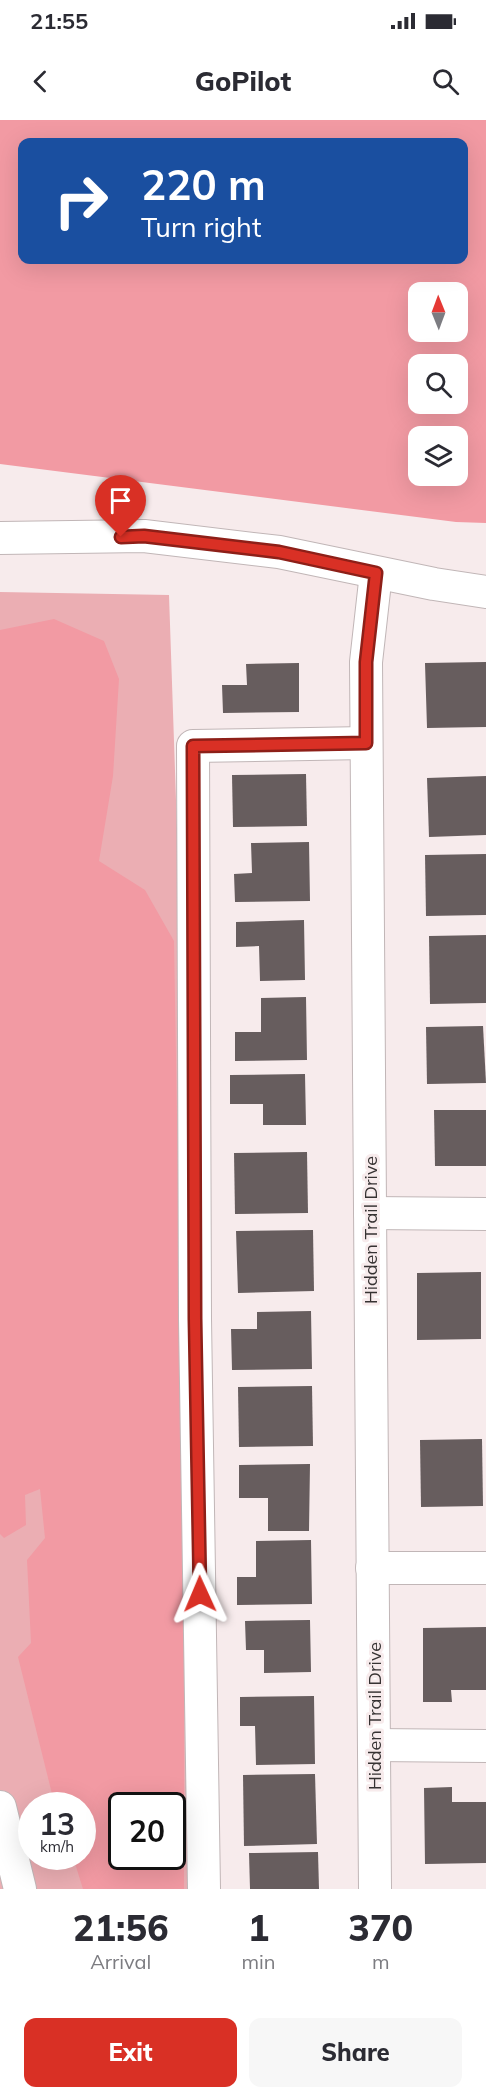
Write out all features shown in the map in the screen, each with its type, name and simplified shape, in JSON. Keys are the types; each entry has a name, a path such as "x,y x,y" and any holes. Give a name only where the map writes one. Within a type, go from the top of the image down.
{"street":[{"path":"0,538 144,536 279,552 376,573 486,592"},
{"path":"0,554 53,538"},
{"name":"Hidden Trail Drive","path":"375,1889 366,662 376,573"},
{"path":"204,1889 195,1307 193,746 366,743"},
{"path":"370,1213 486,1214"},
{"path":"372,1568 486,1568"},
{"path":"374,1746 486,1746"},
{"path":"0,1807 20,1889"}],"shaded area":[{"path":"0,120 486,120 486,523 456,522 0,464"},
{"path":"0,592 169,595 190,1210 193,1889 0,1889"},
{"path":"54,619 104,641 119,679 113,776 99,861 145,890 174,941 184,1530 184,1792 108,1792 108,1870 184,1870 184,1889 83,1889 77,1870 96,1870 96,1792 52,1792 18,1657 31,1643 27,1560 45,1538 40,1489 25,1495 26,1525 4,1538 0,1534 0,630"}],"building":[{"path":"486,662 486,727 427,728 425,663"},
{"path":"299,663 299,712 223,713 222,685 247,685 246,664"},
{"path":"306,774 307,826 233,827 232,775"},
{"path":"486,776 486,835 429,837 427,778"},
{"path":"309,842 310,901 235,902 234,874 252,873 251,843"},
{"path":"486,854 486,915 426,916 425,855"},
{"path":"304,920 305,980 260,981 259,946 236,947 236,922"},
{"path":"486,935 486,1003 430,1004 429,936"},
{"path":"306,997 307,1060 235,1061 235,1032 261,1032 261,998"},
{"path":"483,1026 486,1083 427,1084 426,1027"},
{"path":"305,1074 306,1125 263,1125 263,1104 230,1104 230,1075"},
{"path":"434,1110 486,1110 486,1166 435,1166"},
{"path":"307,1152 308,1213 235,1214 234,1153"},
{"path":"313,1230 314,1291 238,1293 236,1231"},
{"path":"481,1272 481,1339 417,1340 417,1273"},
{"path":"311,1311 312,1369 232,1370 231,1329 257,1329 257,1312"},
{"path":"312,1386 313,1446 239,1447 238,1387"},
{"path":"482,1439 483,1506 421,1507 420,1440"},
{"path":"310,1464 309,1531 268,1531 268,1498 239,1498 239,1465"},
{"path":"311,1540 312,1604 237,1605 237,1577 256,1577 256,1541"},
{"path":"310,1620 311,1672 264,1673 264,1650 246,1650 245,1621"},
{"path":"486,1627 486,1690 451,1690 452,1702 423,1702 423,1628"},
{"path":"314,1696 315,1764 256,1765 255,1726 240,1726 240,1697"},
{"path":"315,1774 317,1844 244,1846 243,1775"},
{"path":"452,1787 452,1802 486,1802 486,1863 425,1864 424,1788"},
{"path":"318,1852 319,1889 250,1889 249,1853"}],"route":[{"path":"121,537 144,536 279,552 376,573 366,662 366,743 193,746 195,1319 200,1594"}]}
